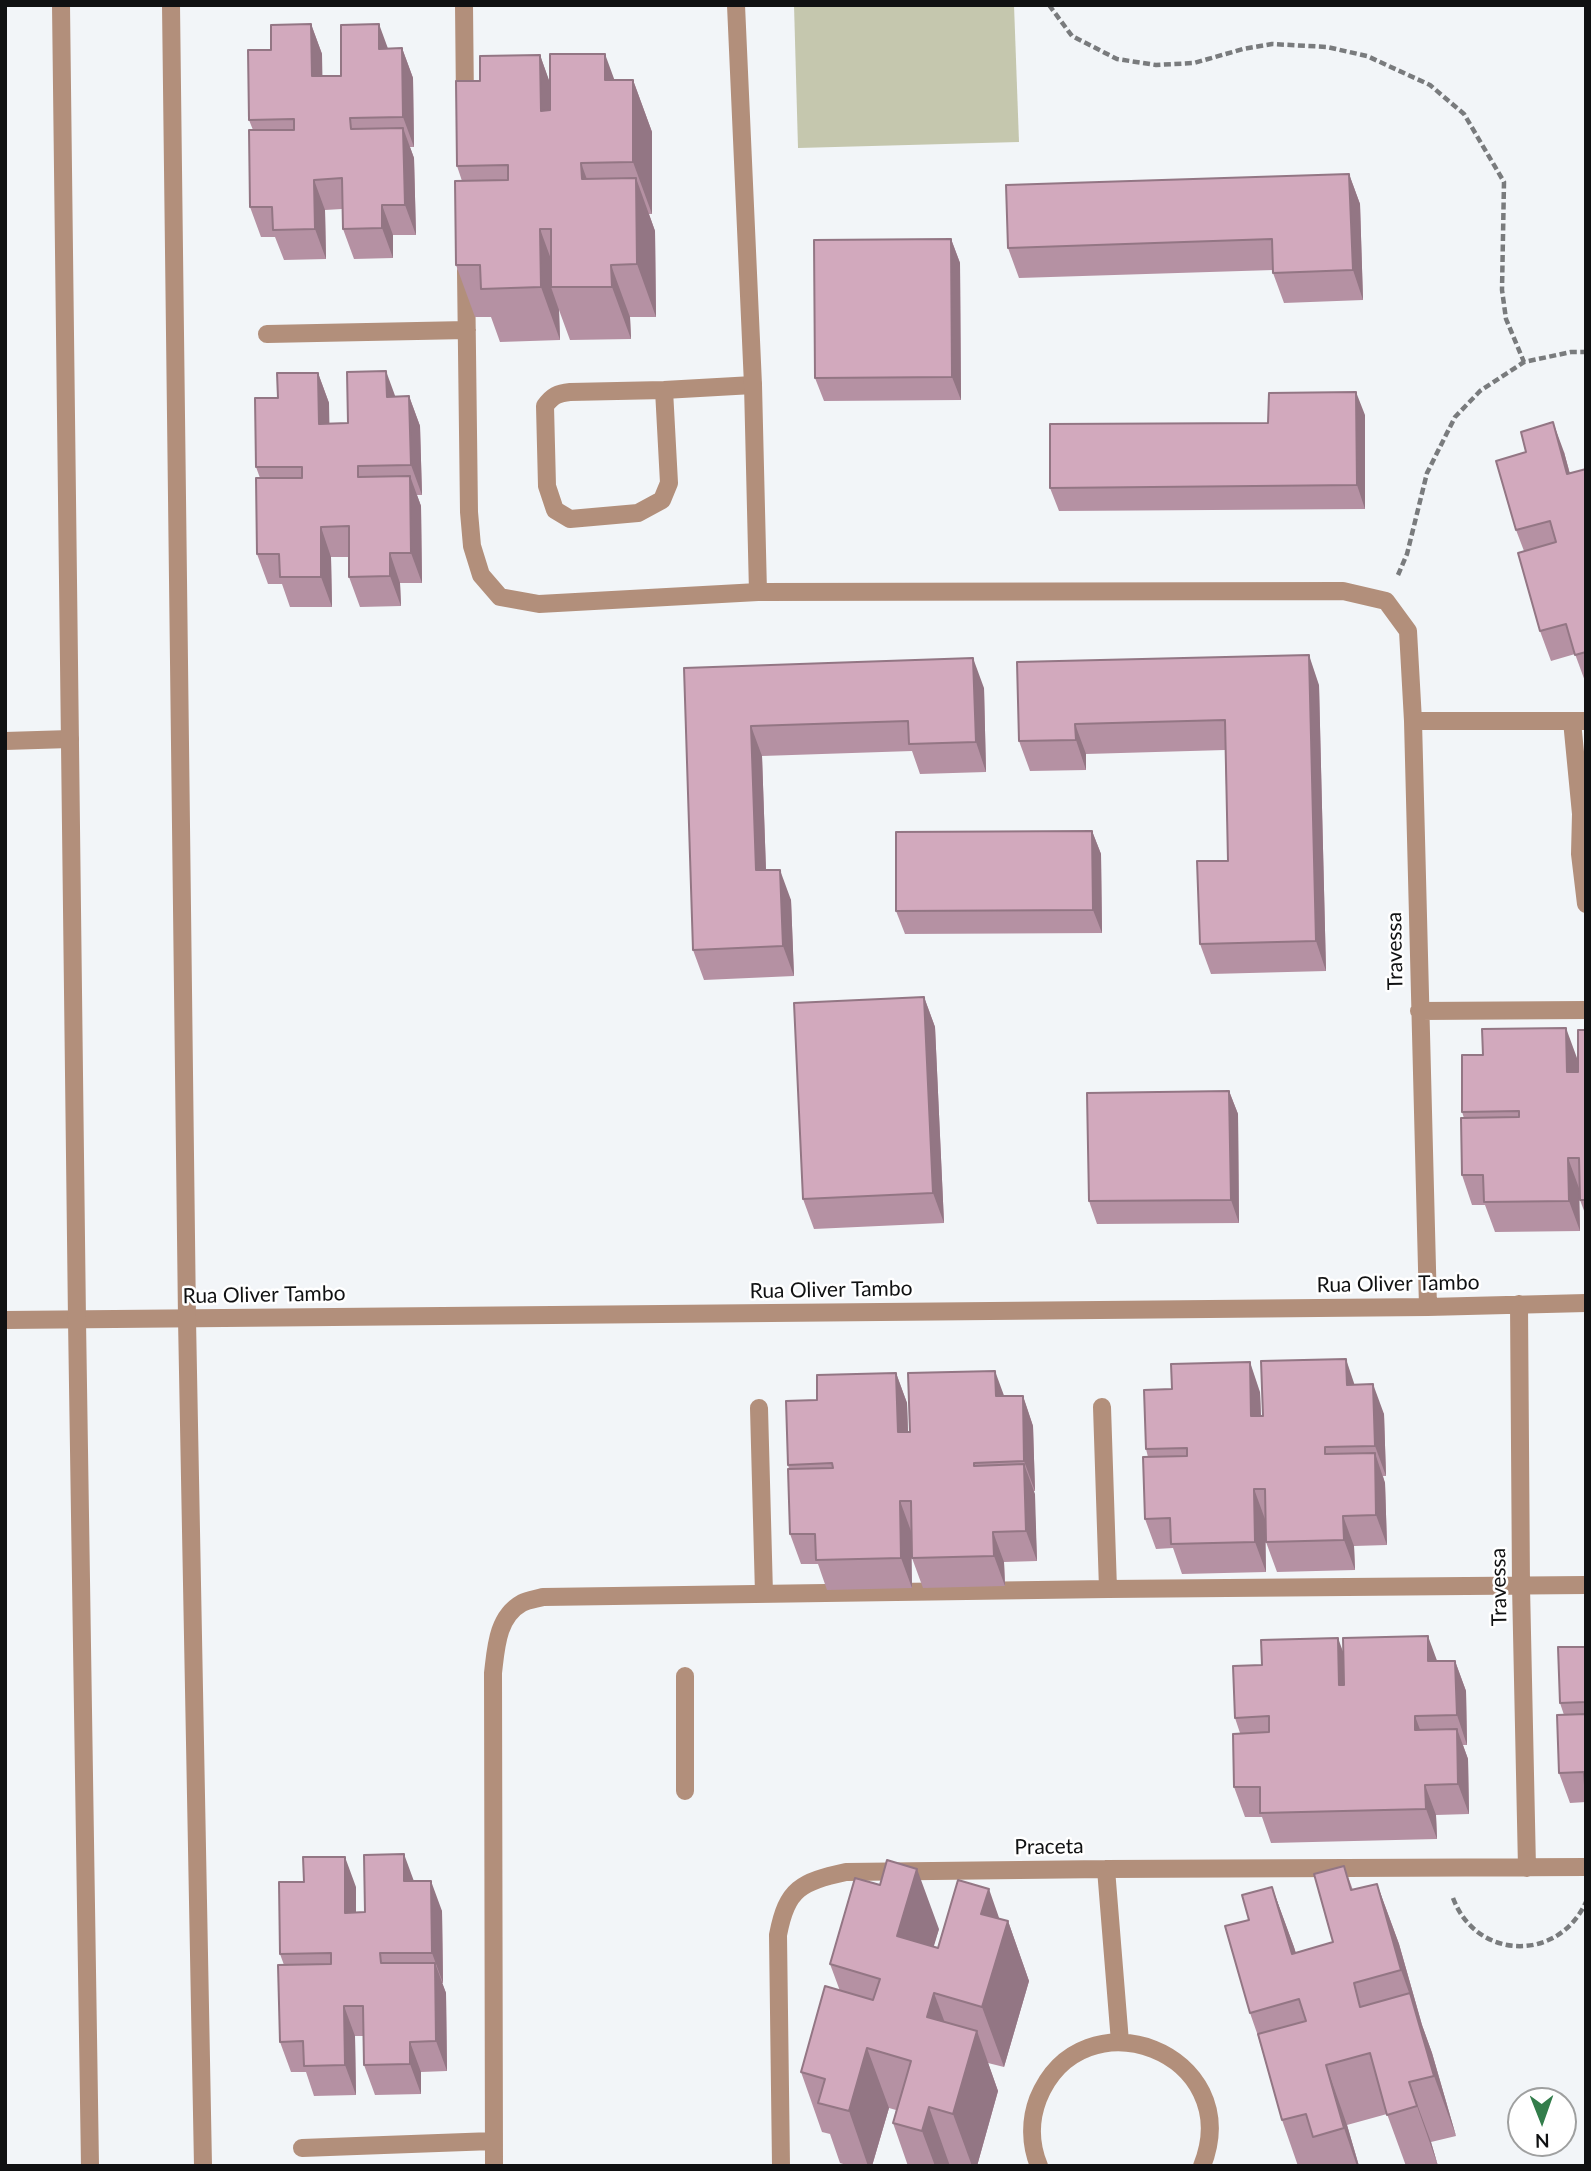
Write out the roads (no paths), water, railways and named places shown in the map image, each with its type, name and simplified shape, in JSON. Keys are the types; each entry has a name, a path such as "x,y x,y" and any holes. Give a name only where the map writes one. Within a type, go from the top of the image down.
{"street":[{"path":"61,5 90,2166"},
{"path":"171,5 187,1319 203,2166"},
{"path":"464,5 465,114"},
{"path":"466,249 469,512 472,546 481,575 500,597 539,604 758,592 753,385 736,5"},
{"path":"267,334 467,331"},
{"path":"664,390 669,484 662,500 638,513 570,519 555,510 547,486 545,406 550,399 560,393 570,392 753,385"},
{"name":"Travessa","path":"758,592 1343,591 1386,601 1408,631 1413,722 1428,1307"},
{"path":"1413,722 1579,722 1584,813 1580,854 1586,904"},
{"path":"5,741 70,739"},
{"path":"1419,1011 1586,1010"},
{"name":"Rua Oliver Tambo","path":"5,1321 1428,1307 1586,1303"},
{"name":"Travessa","path":"1519,1304 1527,1868"},
{"path":"759,1408 764,1594"},
{"path":"1102,1408 1108,1589"},
{"path":"494,2166 494,1672 497,1642 506,1616 522,1603 543,1597 1586,1586"},
{"path":"685,1676 685,1791"},
{"name":"Praceta","path":"781,2166 778,1935 783,1912 795,1891 816,1879 846,1872 1586,1867"},
{"path":"1106,1869 1120,2042"},
{"path":"1039,2166 1031,2131 1034,2109 1043,2087 1057,2068 1075,2054 1097,2045 1120,2042 1144,2045 1165,2053 1184,2067 1198,2086 1207,2107 1210,2130 1202,2166"},
{"path":"302,2148 494,2141"}]}
